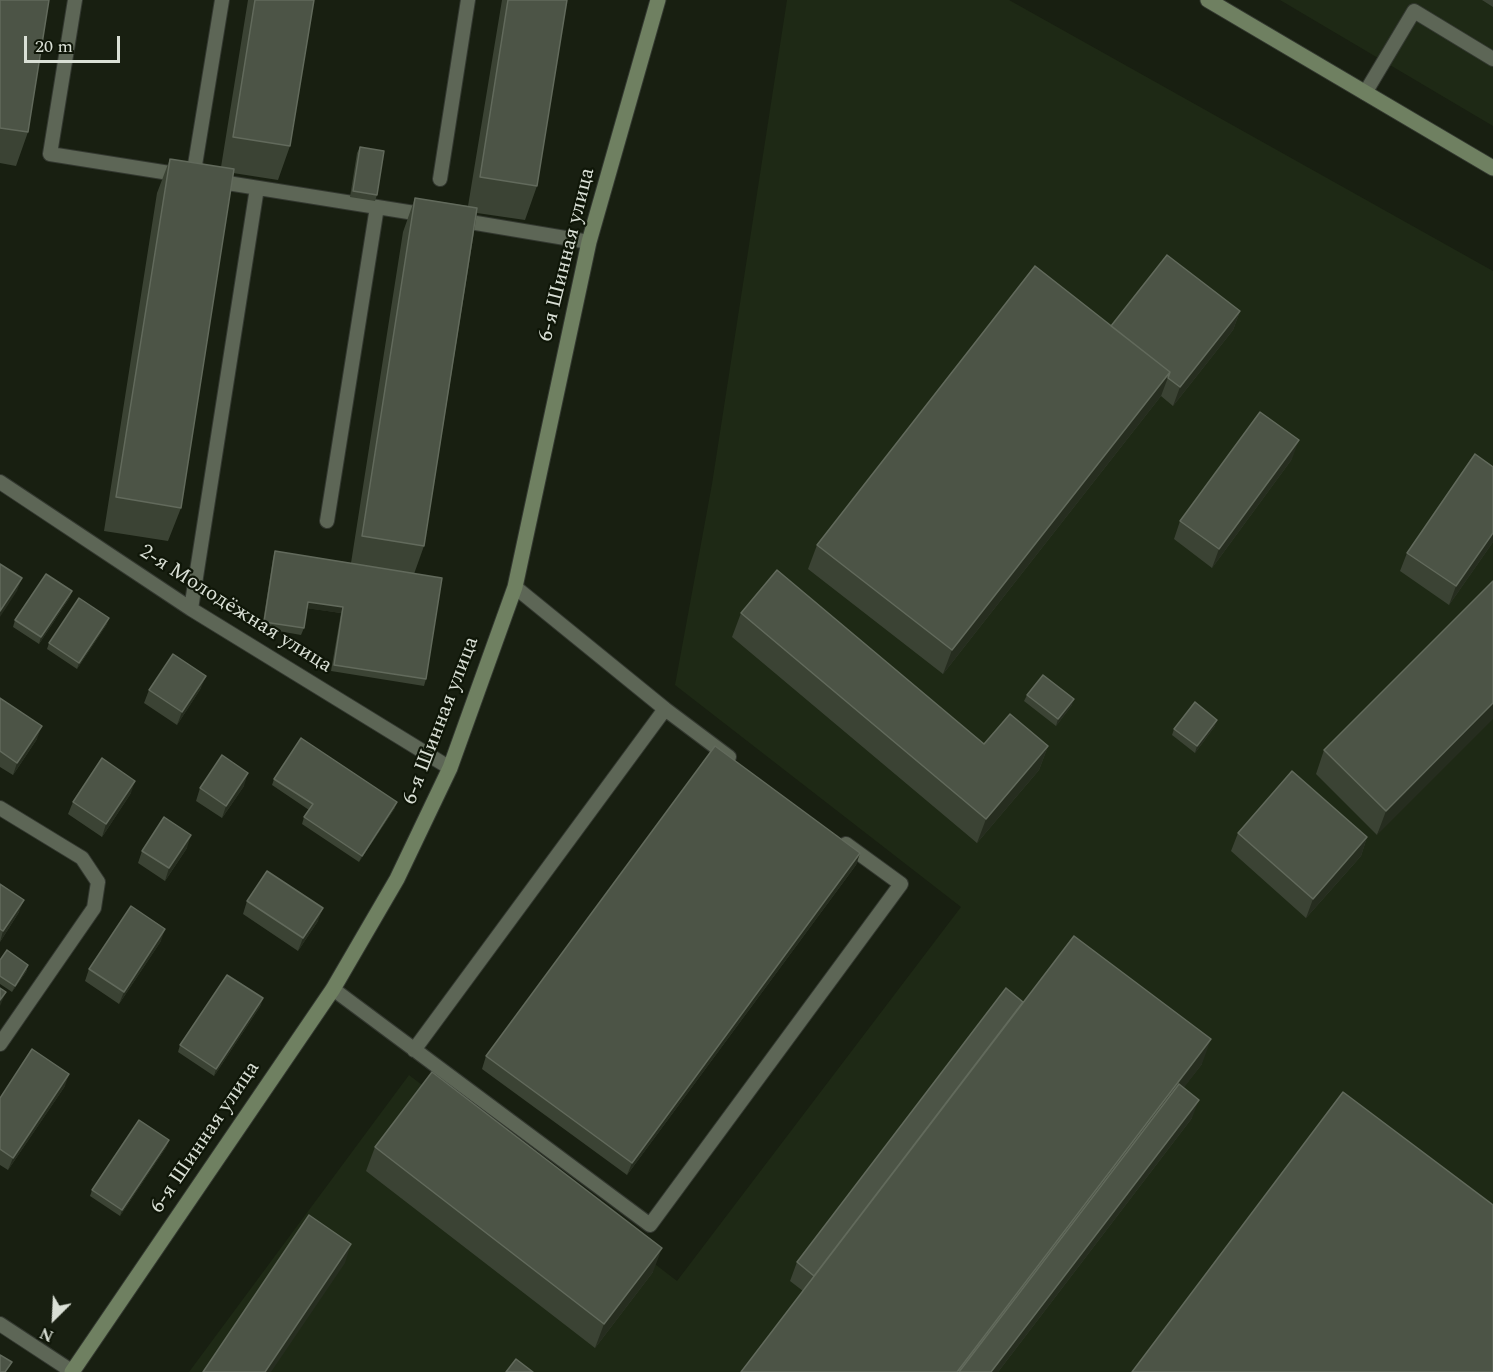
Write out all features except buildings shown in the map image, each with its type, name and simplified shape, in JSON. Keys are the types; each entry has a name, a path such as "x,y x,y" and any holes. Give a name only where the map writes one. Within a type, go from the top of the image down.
{"main road":[{"name":"6-я Шинная улица","path":"72,1372 333,989 397,879 450,768 515,586 589,242 658,0"},
{"path":"1208,0 1493,168"}],"lane":[{"path":"75,0 50,154 589,242"},
{"path":"194,177 222,0"},
{"path":"440,179 468,0"},
{"path":"1365,93 1417,6 1493,58"},
{"path":"191,609 257,188"},
{"path":"327,521 377,207"},
{"name":"2-я Молодёжная улица","path":"0,482 191,609 450,768"},
{"path":"515,586 665,710 740,765"},
{"path":"414,1050 665,710"},
{"path":"0,808 82,858 98,882 94,908 0,1044"},
{"path":"333,989 650,1225 900,884 834,835"},
{"path":"0,1324 72,1372"}],"shaded area":[{"path":"787,0 1009,0 1493,271 1493,1372 189,1372 409,1075 677,1281 961,907 675,685 712,484"},
{"path":"1280,0 1493,0 1493,126"}]}
